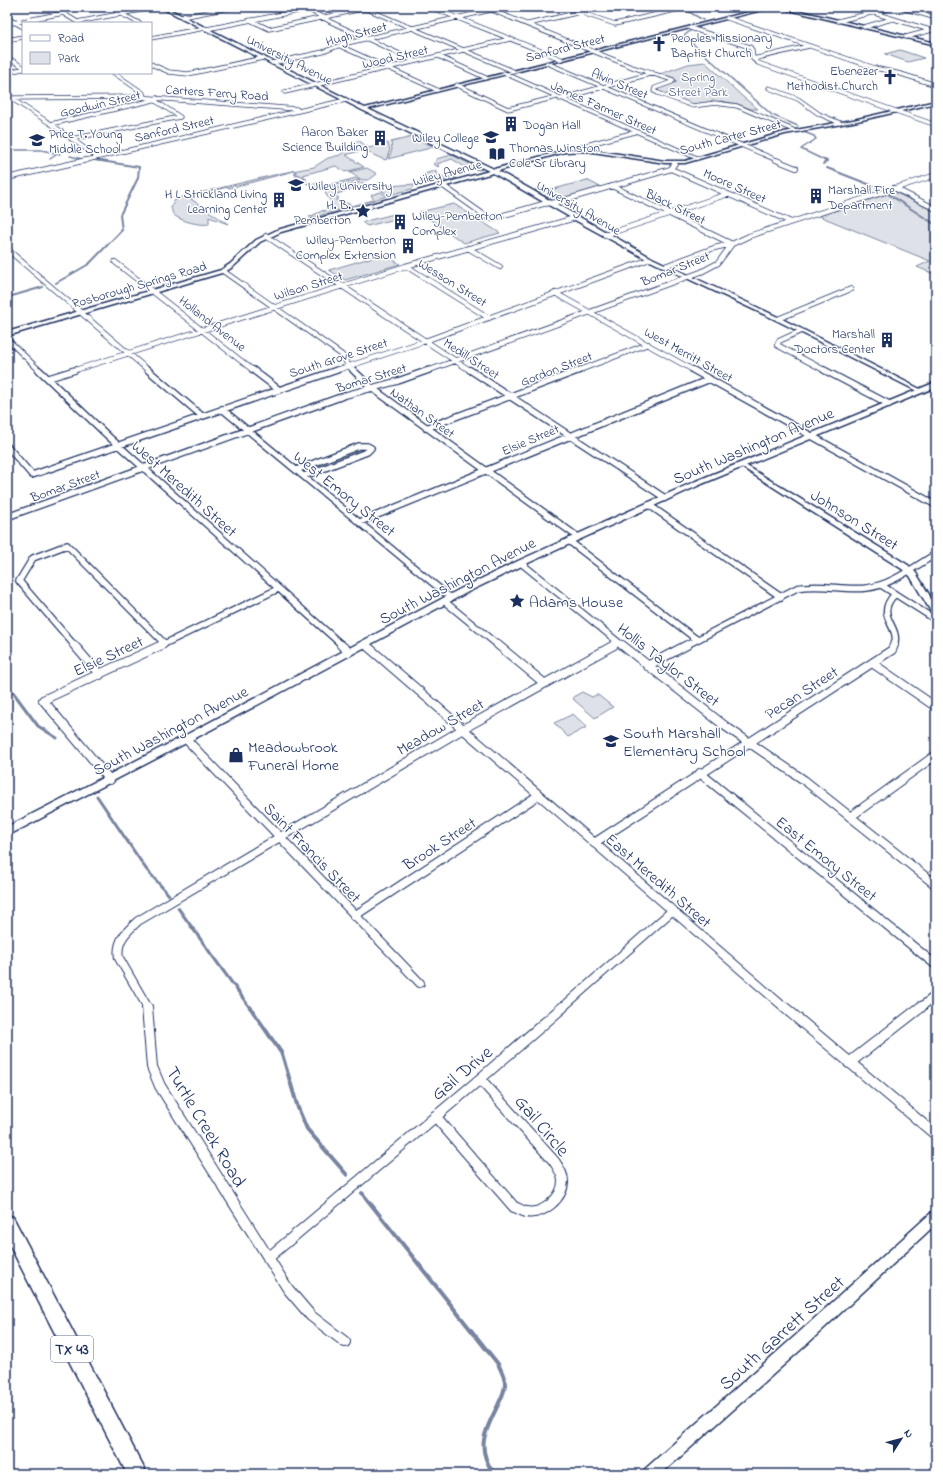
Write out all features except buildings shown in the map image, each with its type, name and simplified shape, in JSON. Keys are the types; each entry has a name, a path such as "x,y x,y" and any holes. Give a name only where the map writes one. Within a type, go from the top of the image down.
{"main road":[{"path":"778,7 936,44"},
{"name":"South Washington Avenue","path":"7,832 110,780 349,652 520,563 665,498 936,384"},
{"name":"TX 43","path":"7,1223 137,1474"}],"street":[{"path":"52,7 78,22 157,7"},
{"path":"108,7 137,22"},
{"name":"University Avenue","path":"162,7 315,85 494,171 605,235 650,259 778,319 921,390"},
{"path":"182,17 234,7"},
{"path":"250,20 269,29 372,7"},
{"path":"430,7 561,59"},
{"path":"484,7 632,67 669,78 674,81 655,88 654,91 658,93 693,106 715,103 737,106 793,130"},
{"path":"527,24 603,7"},
{"path":"579,12 614,24 688,7"},
{"name":"Sanford Street","path":"364,109 772,7"},
{"path":"838,21 896,7"},
{"path":"899,7 936,18"},
{"path":"152,38 206,29 306,8 416,61"},
{"path":"364,8 513,71"},
{"name":"Hugh Street","path":"272,63 323,52 343,44 366,38 491,10"},
{"path":"871,12 930,30"},
{"path":"7,24 64,13"},
{"path":"7,18 22,26"},
{"path":"726,18 875,68 901,74 936,85"},
{"path":"864,27 893,19"},
{"path":"690,28 750,47 752,50 753,59"},
{"path":"906,37 936,29"},
{"path":"7,40 22,37"},
{"name":"Wood Street","path":"285,92 510,39"},
{"path":"340,46 437,90"},
{"path":"753,59 810,46"},
{"path":"438,56 486,78"},
{"path":"7,57 22,67"},
{"path":"152,65 166,72 177,75 263,58"},
{"path":"753,59 762,64 896,111 935,123"},
{"name":"Alvin Street","path":"547,63 796,168"},
{"path":"7,72 22,68"},
{"name":"James Farmer Street","path":"504,73 697,158"},
{"path":"457,85 508,109 604,88 653,73"},
{"path":"116,74 144,93 144,97"},
{"path":"769,88 801,100 819,114 840,123"},
{"name":"Carters Ferry Road","path":"9,98 144,97 305,109"},
{"path":"9,98 51,124 97,158"},
{"path":"71,139 180,117 155,99"},
{"name":"Goodwin Street","path":"51,124 155,99"},
{"name":"Sanford Street","path":"7,178 346,100"},
{"name":"South Carter Street","path":"442,185 490,219 671,169 675,162 697,158 793,130 840,123 936,102"},
{"name":"Wiley Avenue","path":"266,236 442,185 565,151 577,150 579,148 635,132"},
{"path":"577,150 675,162"},
{"name":"Moore Street","path":"671,169 790,222"},
{"path":"665,266 714,248 732,244 749,236 790,222 936,175"},
{"name":"Black Street","path":"612,186 732,244"},
{"path":"894,188 936,209"},
{"path":"605,235 728,194"},
{"name":"Wilson Street","path":"50,378 406,266 575,218"},
{"name":"Rosborough Springs Road","path":"7,334 154,292 223,270 232,265 251,246 266,236"},
{"name":"Medill Street","path":"266,236 665,498"},
{"name":"Bomar Street","path":"7,517 346,395 398,381 706,270 718,263 732,244"},
{"path":"468,248 500,267"},
{"path":"7,249 202,416"},
{"name":"South Grove Street","path":"7,446 32,475 348,365 425,341 650,259"},
{"name":"Holland Avenue","path":"115,262 203,329 278,389"},
{"name":"Wesson Street","path":"406,266 489,318"},
{"name":"Nathan Street","path":"223,270 342,355 348,365 372,388 578,537"},
{"path":"778,319 851,290"},
{"name":"West Merritt Street","path":"555,293 934,503"},
{"path":"801,331 779,341 777,345 889,404"},
{"name":"West Meredith Street","path":"7,339 50,378 117,446 145,468 349,652"},
{"name":"Gordon Street","path":"426,428 648,344"},
{"name":"Elsie Street","path":"360,522 710,379"},
{"name":"West Emory Street","path":"222,409 360,522 448,600"},
{"path":"296,470 359,446 371,448 367,452 304,476"},
{"name":"Johnson Street","path":"742,465 908,570 936,613"},
{"path":"649,505 780,597"},
{"path":"569,541 696,639"},
{"path":"100,675 19,581 33,558 68,545 165,644"},
{"path":"647,666 696,639 797,588 808,585 869,588 881,585 936,554"},
{"name":"Hollis Taylor Street","path":"520,563 647,666 749,743 787,768 936,885"},
{"path":"881,585 936,620"},
{"name":"Elsie Street","path":"110,780 43,700 100,675 278,589"},
{"name":"Pecan Street","path":"594,843 892,650 895,644 895,638 886,609 890,599 895,594"},
{"path":"448,600 544,684"},
{"name":"Meadow Street","path":"279,837 463,729 618,643"},
{"name":"East Meredith Street","path":"365,644 849,1063 936,1136"},
{"path":"872,663 936,707"},
{"name":"Saint Francis Street","path":"186,740 420,983"},
{"path":"850,817 936,755"},
{"name":"East Emory Street","path":"700,773 936,965"},
{"name":"Brook Street","path":"354,916 539,795"},
{"name":"Turtle Creek Road","path":"279,837 148,914 128,930 122,937 117,952 148,1008 152,1067 160,1086 288,1289 306,1311 345,1342"},
{"name":"Gail Drive","path":"268,1258 480,1079 673,910"},
{"path":"849,1063 936,994"},
{"name":"Gail Circle","path":"435,1116 514,1207 525,1212 538,1211 555,1200 561,1190 563,1182 561,1172 546,1151 480,1079"},
{"name":"South Garrett Street","path":"650,1474 800,1341 936,1216"}],"green space":[{"path":"900,50 924,58 908,62 885,54"},
{"name":"Spring Street Park","path":"705,62 758,109 751,109 737,104 721,101 692,105 658,91 659,88 677,82 674,78 660,74 688,64"},
{"path":"412,137 434,147 388,159 392,150 391,142"},
{"path":"358,140 369,148 388,143 390,150 386,160 364,151 346,155 364,167 345,172 336,166 303,175 307,179 300,175 294,174 297,173 294,171 230,188 227,187 202,196 199,194 192,196 194,197 191,199 228,224 209,217 209,224 196,224 180,219 172,213 171,208 174,201 185,195 187,196 282,173 314,167 328,158 340,155"},
{"path":"452,155 482,170 468,169 469,167 465,167 452,159 437,164 439,166 438,167 433,164 436,162 436,159"},
{"path":"367,168 377,174 369,180 362,180 349,172"},
{"path":"436,170 435,172 445,178 453,176 457,178 444,181 419,182 425,174"},
{"path":"295,176 321,187 356,178 360,180 319,189"},
{"path":"587,180 602,188 554,201 535,190 548,188 554,189"},
{"path":"360,182 367,184 334,195 339,198 336,200 343,204 347,203 352,206 363,203 315,217 309,217 324,210 324,212 331,204 325,193 326,191"},
{"path":"415,184 412,189 389,195 376,187"},
{"path":"381,192 387,196 374,200 371,195"},
{"path":"894,192 936,212 936,275 917,267 930,261 819,216"},
{"path":"454,204 500,233 464,243 419,212"},
{"path":"394,214 400,218 367,226 362,222"},
{"path":"384,254 400,264 345,280 329,270"},
{"path":"582,692 592,697 598,695 613,707 595,718 574,700 573,697"},
{"path":"573,714 587,727 568,737 554,723"}],"waterway":[{"path":"684,9 703,20"},
{"path":"691,30 684,36 772,115 798,126"},
{"path":"801,131 814,136 816,139 801,149 826,161"},
{"path":"16,150 41,150 58,154"},
{"path":"50,159 58,154"},
{"path":"70,156 82,159"},
{"path":"56,283 89,264 122,230 120,215 138,178 139,167 95,160 99,161"},
{"path":"823,164 827,161 824,160"},
{"path":"827,168 881,189"},
{"path":"888,194 936,225"},
{"path":"7,299 12,296 43,287"},
{"path":"7,684 38,726 57,738"},
{"path":"97,796 146,869 169,895"},
{"path":"178,908 250,1008"},
{"path":"250,1007 282,1054 298,1108 307,1129 347,1175"},
{"path":"362,1193 502,1371 505,1381 504,1390 489,1423 483,1447 488,1464 494,1474"}],"place":[{"name":"Peoples Missionary Baptist Church","path":"659,44"},
{"name":"Ebenezer Methodist Church","path":"890,77"},
{"name":"Dogan Hall","path":"511,124"},
{"name":"Wiley College","path":"491,137"},
{"name":"Aaron Baker Science Building","path":"380,138"},
{"name":"Price T. Young Middle School","path":"37,140"},
{"name":"Thomas Winston Cole Sr Library","path":"497,154"},
{"name":"Wiley University","path":"296,185"},
{"name":"Marshall Fire Department","path":"816,196"},
{"name":"H L Strickland Living Learning Center","path":"279,200"},
{"name":"H. B. Pemberton","path":"363,211"},
{"name":"Wiley-Pemberton Complex","path":"400,222"},
{"name":"Wiley-Pemberton Complex Extension","path":"408,246"},
{"name":"Marshall Doctors Center","path":"887,340"},
{"name":"Adams House","path":"517,601"},
{"name":"South Marshall Elementary School","path":"611,741"},
{"name":"Meadowbrook Funeral Home","path":"236,755"}]}
